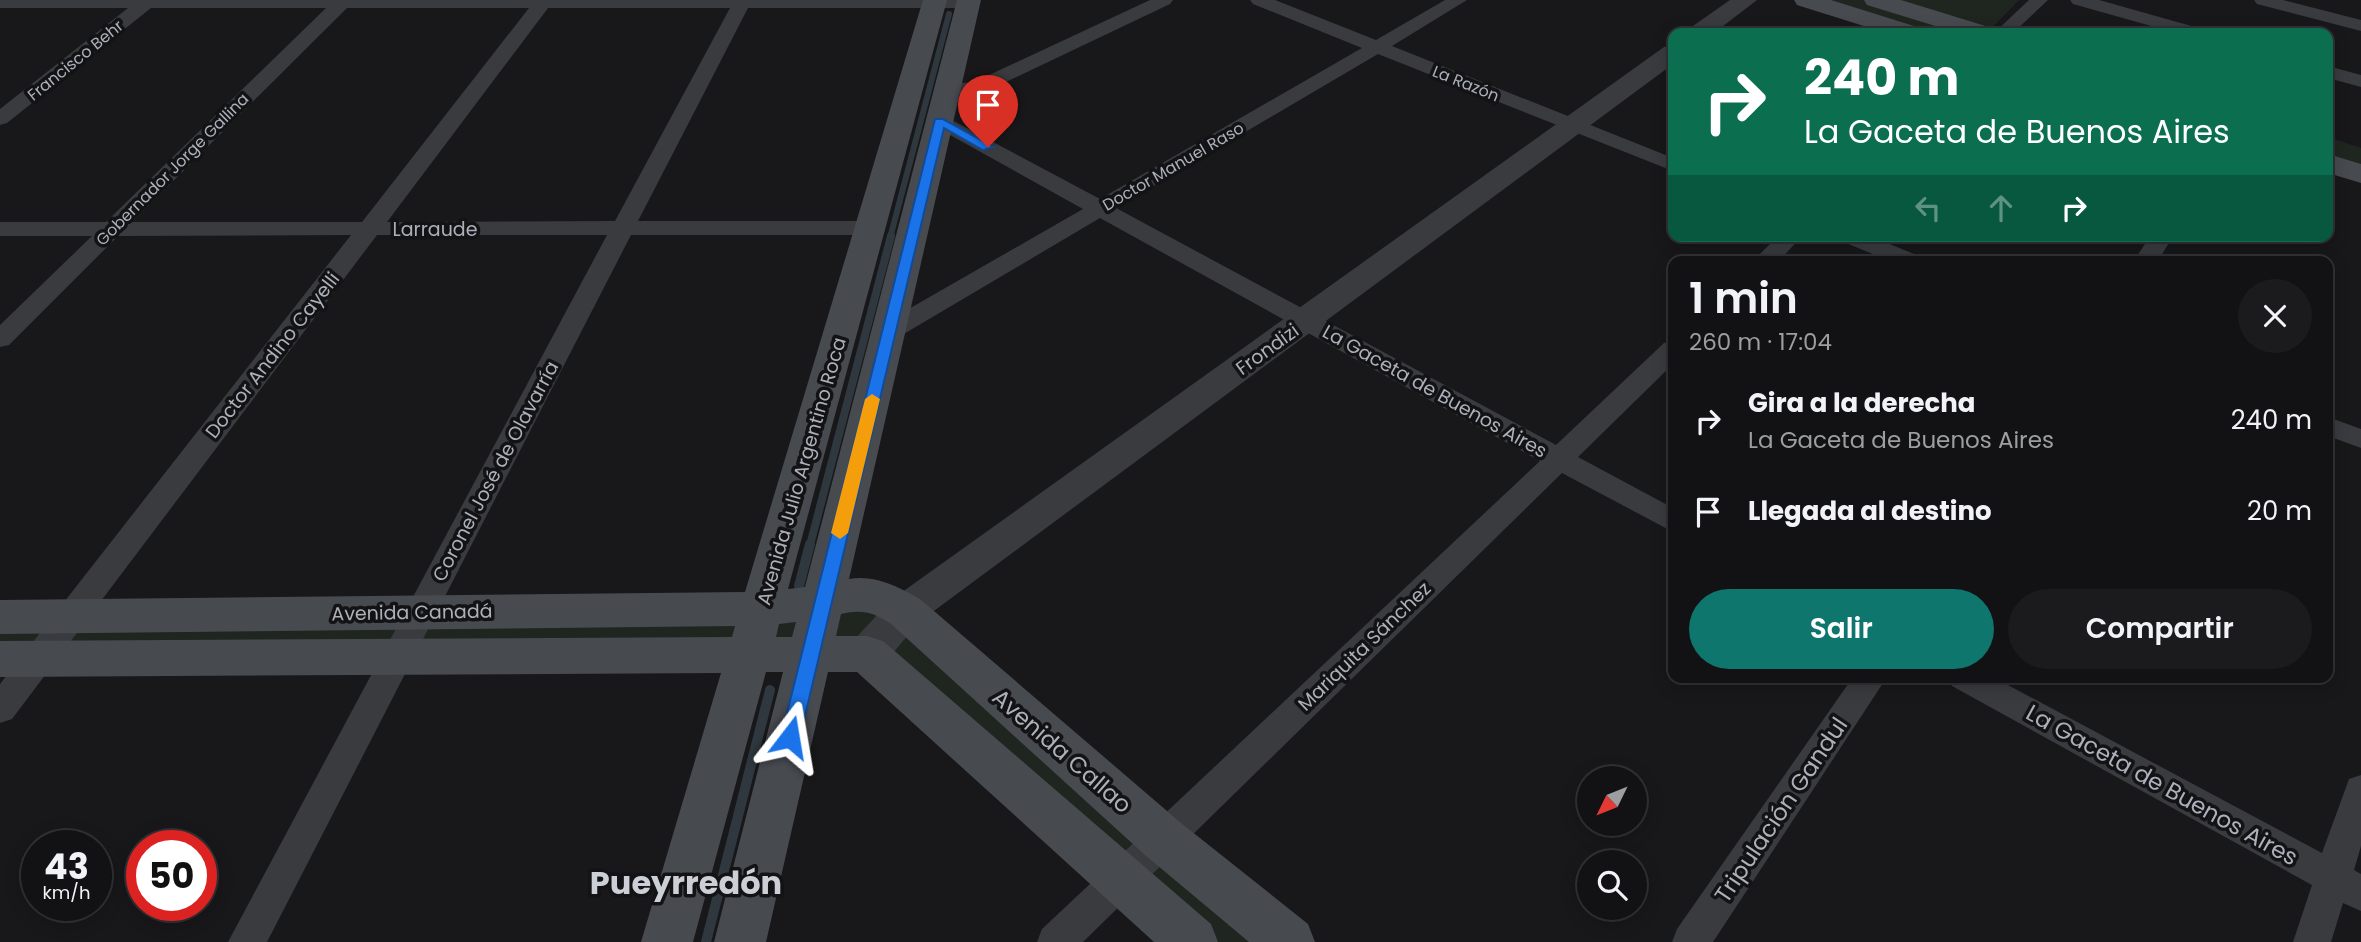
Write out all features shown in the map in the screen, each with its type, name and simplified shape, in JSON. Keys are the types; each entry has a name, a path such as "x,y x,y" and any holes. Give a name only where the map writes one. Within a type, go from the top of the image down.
{"main road":[{"path":"1807,0 1896,28"},
{"path":"1876,0 1967,28"},
{"name":"Avenida Julio Argentino Roca","path":"667,942 934,1"},
{"path":"740,942 968,1"},
{"path":"2333,139 2361,148"},
{"path":"2333,165 2361,174"},
{"name":"Avenida Callao","path":"823,602 857,594 885,599 905,611 1163,839 1289,942"},
{"name":"Avenida Canadá","path":"0,617 762,609 823,602"},
{"path":"19,659 867,654 1192,942"}],"street":[{"path":"949,80 959,89 978,88 1164,0"},
{"name":"La Razón","path":"1259,0 1668,163"},
{"name":"Doctor Manuel Raso","path":"888,332 1458,0"},
{"path":"1706,28 1745,0"},
{"path":"2008,28 2039,0"},
{"path":"2079,0 2177,28"},
{"path":"2263,0 2361,26"},
{"name":"Francisco Behr","path":"0,120 148,1"},
{"name":"Gobernador Jorge Gallina","path":"0,339 343,1"},
{"name":"Doctor Andino Cayelli","path":"0,709 19,659 71,617 544,1"},
{"name":"Coronel José de Olavarría","path":"247,942 742,1"},
{"path":"0,3 968,1"},
{"name":"Frondizi","path":"867,654 905,611 1668,56"},
{"path":"2333,73 2361,81"},
{"name":"La Gaceta de Buenos Aires","path":"939,121 1668,518"},
{"name":"Larraude","path":"0,229 870,228"},
{"path":"1770,256 1785,242"},
{"path":"1864,242 1899,256"},
{"name":"Mariquita Sánchez","path":"1056,942 1668,354"},
{"path":"2333,428 2361,439"},
{"name":"Tripulación Gandul","path":"1691,942 1867,683"},
{"name":"La Gaceta de Buenos Aires","path":"1974,683 2347,886"},
{"path":"2312,942 2347,886 2361,790"}],"shaded area":[{"path":"1807,0 1876,0 1967,28 1896,28"},
{"path":"1893,0 2019,0 1992,28 1984,28"},
{"path":"2333,139 2361,148 2361,174 2333,165"},
{"path":"857,594 1289,942 1192,942 867,654 0,659 0,617"}],"waterway":[{"path":"890,238 949,14"},
{"path":"810,545 891,236"},
{"path":"799,586 810,544"},
{"path":"706,942 770,690"}],"slow traffic":[{"path":"840,533 872,399"}],"district":[{"name":"Pueyrredón","path":"686,883"}],"route":[{"path":"790,737 939,121 988,147"}]}
